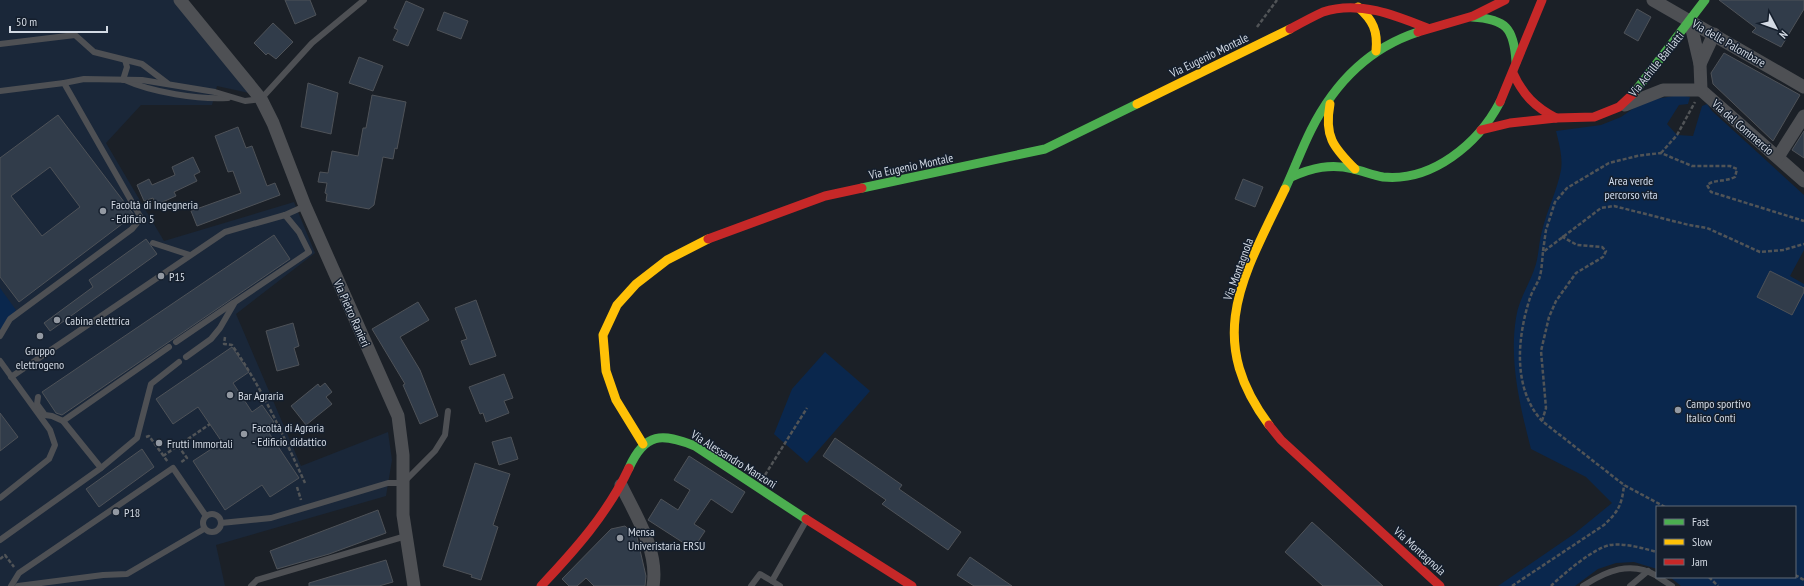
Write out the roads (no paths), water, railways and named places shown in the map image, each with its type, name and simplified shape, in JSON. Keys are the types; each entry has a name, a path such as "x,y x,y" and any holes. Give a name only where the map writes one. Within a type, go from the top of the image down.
{"street":[{"name":"Via Pietro Ranieri","path":"180,0 261,99 273,123 305,206 398,416 403,455 398,483 414,586"},
{"name":"Via Montagnola","path":"1440,586 1281,440 1259,414 1245,388 1236,360 1233,331 1237,300 1249,268 1291,177 1297,159 1315,122 1349,75 1376,51 1395,41 1427,28 1471,17 1505,0"},
{"name":"Via Achille Barilatti","path":"1291,177 1316,166 1328,166 1355,169 1372,176 1392,177 1418,173 1433,168 1452,157 1481,130 1505,92 1542,0"},
{"name":"Via delle Palombare","path":"1653,0 1804,87"},
{"name":"Via Achille Barilatti","path":"1619,107 1639,88 1705,0"},
{"name":"Via Eugenio Montale","path":"643,444 616,400 606,372 603,335 617,305 636,284 667,260 713,236 824,196 1045,149 1324,12 1346,7 1384,11 1427,28"},
{"path":"1358,8 1373,20 1376,27 1376,51"},
{"name":"Via Achille Barilatti","path":"1471,17 1493,18 1506,25 1514,35 1516,62"},
{"name":"Via del Commercio","path":"1690,21 1700,64 1701,90 1804,181"},
{"name":"Via del Commercio","path":"1700,64 1714,34"},
{"path":"1513,73 1519,87 1529,101 1556,118"},
{"name":"Via Achille Barilatti","path":"1481,130 1510,123 1556,118 1594,117 1663,90 1701,90"},
{"name":"Via Achille Barilatti","path":"1332,97 1326,128 1329,139 1336,150 1355,169"},
{"path":"1778,157 1804,116"},
{"name":"Via Alessandro Manzoni","path":"643,444 660,437 675,438 695,446 807,520 912,586"},
{"path":"541,586 583,541 621,485 634,456 643,444"},
{"path":"621,485 650,546 655,575 653,586"}],"lane":[{"path":"0,91 84,79 142,80 215,92 245,101 261,99 312,43 364,0"},
{"path":"0,44 75,35 94,52 142,64 169,84"},
{"path":"123,80 126,67 125,60"},
{"path":"123,80 140,87 213,99 231,98"},
{"path":"0,336 10,319 132,229 141,218 64,83"},
{"path":"10,377 225,232 285,216 305,206"},
{"path":"176,342 309,252 299,232 285,216"},
{"path":"153,243 190,255"},
{"path":"186,357 211,339 220,328 235,302"},
{"path":"64,421 169,346"},
{"path":"0,361 10,377 50,430 55,445 49,459 0,498"},
{"path":"0,540 101,468 137,438 151,384 179,362"},
{"path":"38,397 37,404 45,415 64,421 101,468"},
{"path":"221,523 241,520 272,520 398,483 435,451 445,435 448,411"},
{"path":"11,586 19,573 172,468 206,516"},
{"path":"214,514 218,516 221,523 220,527 215,532 208,532 204,528 203,524 206,516 214,514"},
{"path":"772,580 807,520"},
{"path":"18,586 103,575 127,574 204,528"},
{"path":"251,586 257,580 407,536"},
{"path":"1583,586 1599,576 1618,568 1633,567 1648,570 1656,576"},
{"path":"1630,586 1648,570"},
{"path":"750,586 760,574 780,586"},
{"path":"1660,578 1672,586"}],"place":[{"name":"Facoltà di Ingegneria - Edificio 5","path":"103,211"},
{"name":"P15","path":"161,276"},
{"name":"Cabina elettrica","path":"57,320"},
{"name":"Gruppo elettrogeno","path":"40,336"},
{"name":"Bar Agraria","path":"230,395"},
{"name":"Campo sportivo Italico Conti","path":"1678,410"},
{"name":"Facoltà di Agraria - Edificio didattico","path":"244,434"},
{"name":"Frutti Immortali","path":"159,443"},
{"name":"P18","path":"116,512"},
{"name":"Mensa Univeristaria ERSU","path":"620,538"}],"park label":[{"name":"Area verde percorso vita","path":"1631,187"}]}
